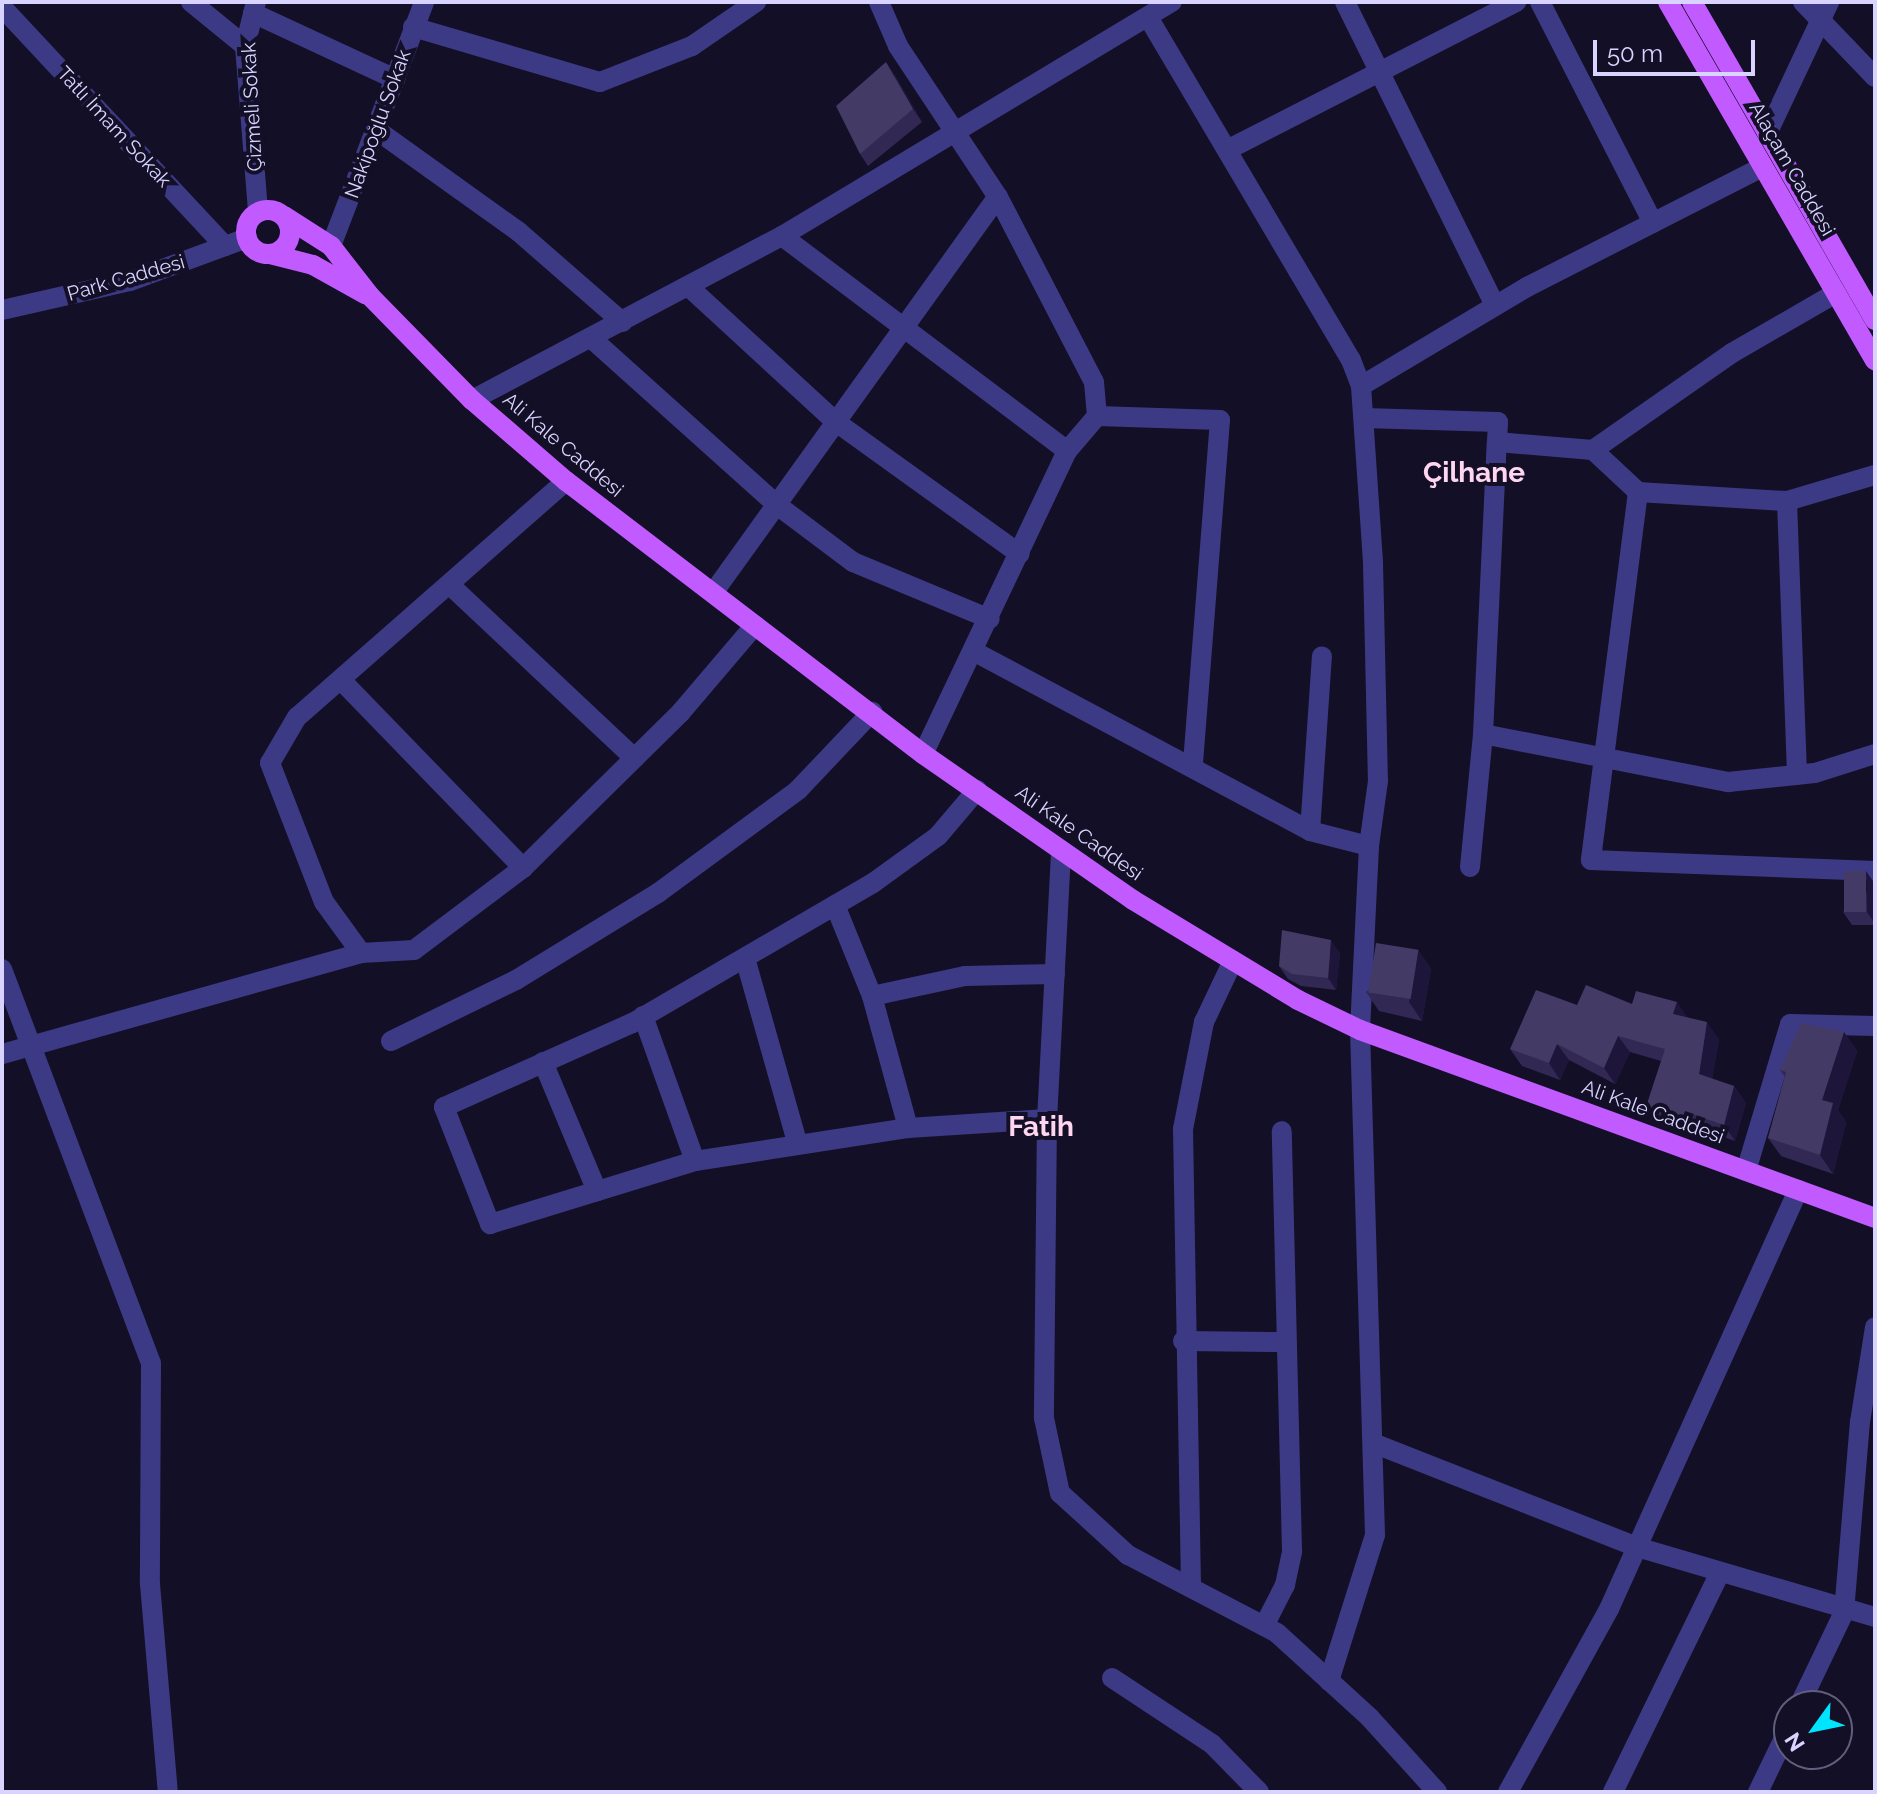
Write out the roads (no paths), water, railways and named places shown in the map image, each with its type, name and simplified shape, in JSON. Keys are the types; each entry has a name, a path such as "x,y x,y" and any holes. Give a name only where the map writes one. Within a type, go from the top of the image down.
{"main road":[{"name":"Alaçam Caddesi","path":"1668,2 1875,360"},
{"name":"Alaçam Caddesi","path":"1692,2 1875,320"},
{"path":"271,210 284,216 290,228 288,241 270,254 256,250 247,238 248,223 258,212 271,210"},
{"name":"Ali Kale Caddesi","path":"284,216 331,246 370,296 472,400 566,481 923,754 1061,853 1233,961 1360,1030 1875,1218"},
{"name":"Ali Kale Caddesi","path":"270,254 313,265 370,296"}],"street":[{"path":"191,2 245,46"},
{"name":"Nakipoğlu Sokak","path":"331,246 378,131 424,2"},
{"path":"413,27 600,82 692,46 756,2"},
{"path":"879,2 898,46 998,197 1094,382 1097,416 1067,451 975,652 923,754"},
{"path":"1345,2 1495,306"},
{"path":"1227,150 1516,2"},
{"path":"1540,2 1653,223"},
{"path":"1803,2 1824,11 1875,77"},
{"name":"Tatlı İmam Sokak","path":"2,7 225,246"},
{"path":"255,8 395,79"},
{"name":"Çizmeli Sokak","path":"255,8 245,46 258,212"},
{"path":"472,400 782,236 1158,8 1227,150 1361,386 1378,781 1369,846 1360,1030 1375,1535 1329,1681"},
{"path":"1767,134 1824,11"},
{"path":"378,131 519,232 622,322"},
{"path":"1361,386 1495,306 1763,167"},
{"path":"713,593 998,197"},
{"path":"782,236 1067,451"},
{"name":"Park Caddesi","path":"2,310 130,281 247,238"},
{"path":"689,287 836,422 1020,554"},
{"path":"1593,450 1732,353 1836,293"},
{"path":"591,338 777,505 853,562 990,619"},
{"path":"1097,416 1220,420 1193,766"},
{"path":"1364,418 1498,422 1483,734 1470,867"},
{"path":"1497,442 1593,450 1638,492 1787,501 1875,475"},
{"path":"361,953 324,902 270,763 297,717 566,481"},
{"path":"1638,492 1608,759 1591,860 1875,871"},
{"path":"1787,501 1797,775"},
{"path":"450,585 634,758"},
{"path":"2,1054 361,953 414,950 523,868 634,758 755,625"},
{"path":"975,652 1310,831 1369,846"},
{"path":"1310,831 1322,656"},
{"path":"341,680 523,868"},
{"path":"391,1041 516,980 658,893 798,790 872,712"},
{"path":"1483,734 1728,782 1797,775 1875,754"},
{"path":"977,790 938,836 835,905 643,1016 444,1107 490,1224 695,1161 908,1128 1047,1119"},
{"path":"1061,853 1047,1119 1044,1418 1060,1493 1128,1555 1264,1626 1329,1681 1437,1792"},
{"path":"835,905 872,996 908,1128"},
{"path":"745,958 798,1145"},
{"path":"1191,1587 1183,1341 1183,1129 1204,1022 1233,961"},
{"path":"2,969 151,1363 150,1584 168,1792"},
{"path":"872,996 965,976 1055,974"},
{"path":"643,1016 695,1161"},
{"path":"1746,1171 1790,1024 1875,1026"},
{"path":"543,1062 597,1191"},
{"path":"1264,1626 1285,1585 1292,1551 1282,1131"},
{"path":"1508,1792 1637,1547 1798,1190"},
{"path":"1807,1690 1844,1612 1860,1422 1875,1327"},
{"path":"1183,1341 1285,1342"},
{"path":"1373,1443 1637,1547 1844,1612 1875,1617"},
{"path":"1613,1792 1720,1573"},
{"path":"1112,1678 1212,1744 1259,1792"},
{"path":"1758,1792 1773,1761"}],"district":[{"name":"Çilhane","path":"1474,473"},
{"name":"Fatih","path":"1041,1127"}]}
